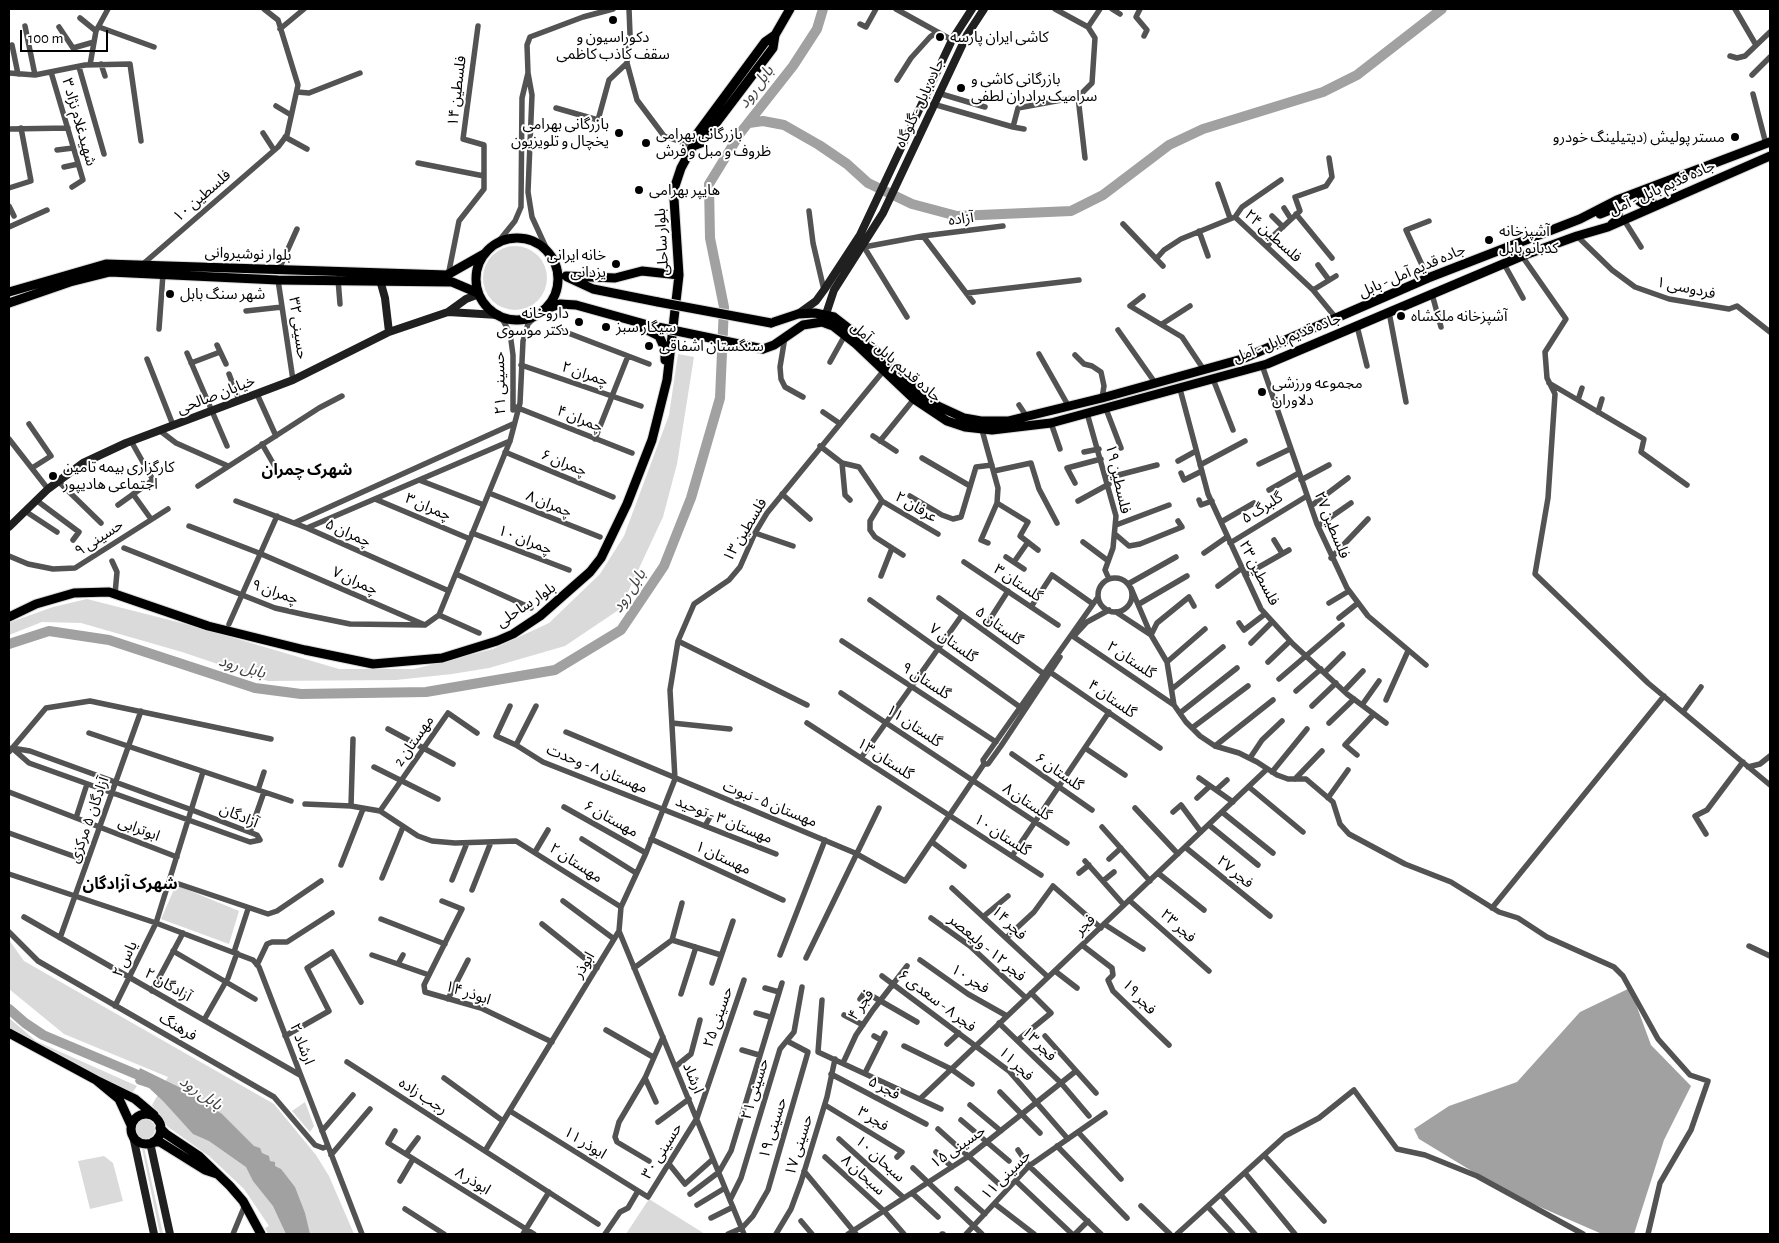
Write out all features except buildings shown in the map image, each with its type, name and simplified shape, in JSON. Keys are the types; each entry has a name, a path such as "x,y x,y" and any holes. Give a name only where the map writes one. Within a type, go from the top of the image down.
{"main road":[{"name":"بلوار ساحلی","path":"9,617 36,604 74,593 109,592 208,626 372,664 442,658 497,641 513,634 562,599 590,572 601,558 627,504 645,458 668,380 679,275 674,199 677,178 694,146 694,138 765,42 775,35 790,9"},
{"path":"466,299 453,281 498,242 520,238 536,243 549,254 556,268 566,276 593,289 771,323 798,314 816,301 860,236 952,40 972,9"},
{"name":"جاده بابل - گلوگاه","path":"864,247 898,184 938,93 967,35 984,9"},
{"path":"913,122 923,127"},
{"name":"جاده قدیم آمل - بابل","path":"824,318 850,329 917,390 938,406 964,418 981,421 1008,421 1156,384 1242,359 1428,278 1580,219 1617,200 1768,143"},
{"name":"جاده قدیم بابل - آمل","path":"824,318 885,369 914,398 947,421 982,430 1051,423 1262,365 1522,256 1608,227 1770,156"},
{"path":"1650,188 1639,198 1642,205 1648,205 1685,192"},
{"path":"1580,219 1616,210 1619,214 1618,219 1608,227"},
{"path":"824,318 834,290 864,247"},
{"path":"484,254 476,272 478,293 490,310 500,316"},
{"name":"بلوار نوشیروانی","path":"9,292 106,264 143,264 279,269 453,281 478,293"},
{"path":"540,312 556,291 556,268"},
{"path":"566,276 615,278 642,271 679,275"},
{"name":"بلوار نوشیروانی","path":"9,303 70,282 110,272 278,280 453,281"},
{"path":"380,280 385,298 389,332"},
{"path":"448,312 478,293"},
{"path":"448,312 500,316 513,320 526,319 560,304 576,305 648,325 763,350 774,345 803,325 824,318"},
{"name":"خيابان صالحی","path":"10,523 48,488 84,463 131,441 292,380 389,332 448,312"},
{"path":"610,314 659,336 665,350 668,380"},
{"path":"798,314 824,318"},
{"path":"9,1034 135,1099 154,1115 160,1128 166,1134 199,1156 221,1176 245,1205 261,1234"},
{"path":"96,1080 118,1098 131,1125 154,1234"},
{"path":"131,1125 140,1115 154,1115"},
{"path":"160,1128 159,1136 150,1147 170,1234"},
{"path":"133,1136 142,1143 160,1142 205,1170 221,1176"}],"street":[{"path":"90,65 97,29 108,9"},
{"path":"264,9 278,20 298,85 285,138 307,149"},
{"path":"280,29 302,9"},
{"path":"549,254 532,216 528,192 532,95 528,73 527,45 530,37 583,17 613,9"},
{"path":"629,9 630,34 626,63 637,100 664,136 694,146"},
{"path":"860,24 866,27 876,9"},
{"path":"896,9 952,40"},
{"path":"1013,127 1018,108 1078,97 1092,83 1095,38 1088,27 1055,9"},
{"path":"1088,27 1100,9"},
{"path":"1112,9 1120,14"},
{"path":"1140,9 1136,17 1147,30 1144,36"},
{"path":"1735,9 1756,45"},
{"path":"80,18 97,29 154,47"},
{"path":"24,26 35,75"},
{"name":"فلسطین ۱۴","path":"453,281 459,221 484,189 484,145 463,139 478,26"},
{"path":"59,27 72,48 94,42"},
{"path":"896,80 911,58 937,32"},
{"path":"1730,56 1737,58 1745,56 1770,32"},
{"path":"12,45 18,74"},
{"path":"1752,75 1770,57"},
{"path":"556,108 598,120 609,80 626,63"},
{"path":"100,64 105,76"},
{"path":"9,72 35,75 90,65 130,64 141,141"},
{"path":"79,67 104,154"},
{"name":"شهیدغلام نژاد ۳","path":"51,72 83,180 72,186"},
{"path":"296,92 308,93 360,73"},
{"path":"498,242 515,221 522,207 522,98 528,73"},
{"path":"938,93 985,107"},
{"path":"1753,94 1768,143"},
{"path":"1078,97 1085,158"},
{"path":"933,104 1024,129"},
{"path":"276,106 292,115"},
{"path":"9,128 68,128"},
{"path":"9,188 31,181 21,128"},
{"path":"263,133 276,148"},
{"name":"فلسطین ۱۰","path":"143,264 276,148 285,138"},
{"path":"57,150 74,148"},
{"path":"1268,246 1274,235 1300,211 1295,197 1326,186 1332,177 1329,158"},
{"path":"418,163 484,176"},
{"path":"64,167 78,164"},
{"path":"1218,184 1232,218 1242,207 1281,180"},
{"path":"9,206 14,216"},
{"path":"1284,208 1294,216 1332,258"},
{"path":"9,227 47,210"},
{"path":"809,211 813,243 824,290"},
{"path":"1272,216 1283,227"},
{"name":"فلسطین ۲۴","path":"1156,259 1164,250 1198,231 1232,218 1268,246 1313,290 1336,318"},
{"path":"1624,220 1641,247"},
{"path":"1428,278 1406,230 1430,221"},
{"path":"1123,224 1163,266"},
{"name":"آزاده","path":"864,247 924,236 1003,226"},
{"path":"279,269 297,229"},
{"path":"1198,231 1208,256"},
{"path":"924,236 974,302"},
{"name":"فردوسی ۱","path":"1577,236 1612,270 1635,287 1659,297 1729,309 1737,306 1770,332"},
{"path":"864,247 907,317"},
{"path":"1522,256 1566,319 1545,352 1546,378 1555,394 1549,486 1535,574 1607,645 1664,696 1770,785"},
{"path":"1504,264 1523,298"},
{"path":"1318,265 1329,280"},
{"path":"159,329 163,274"},
{"path":"1313,290 1336,276"},
{"path":"338,279 340,304"},
{"name":"حسینی ۳۲","path":"278,280 292,380"},
{"path":"966,293 1079,280"},
{"path":"1432,294 1441,327"},
{"path":"1143,296 1130,306 1182,337 1204,370"},
{"path":"1162,324 1190,306"},
{"path":"246,311 282,307"},
{"name":"حسینی ۲۱","path":"510,441 522,386 521,355 528,324 540,312"},
{"path":"1389,312 1406,402"},
{"name":"حسینی ۲۱","path":"500,316 510,333 516,407"},
{"path":"1357,326 1367,366"},
{"path":"555,328 649,364"},
{"path":"1118,330 1156,384"},
{"path":"830,362 845,335"},
{"path":"785,336 780,367 781,379 785,387 803,397"},
{"path":"217,344 226,364"},
{"path":"191,363 220,352"},
{"path":"187,353 227,446"},
{"path":"1038,354 1069,407"},
{"path":"513,355 521,355"},
{"path":"1074,355 1084,364 1101,372 1104,386 1102,398"},
{"path":"595,439 628,356"},
{"path":"147,359 173,425"},
{"name":"چمران ۲","path":"521,365 641,406"},
{"name":"فلسطین ۲۷","path":"1262,365 1310,506 1331,558 1349,591 1378,626 1426,665"},
{"name":"فلسطین ۱۳","path":"675,779 670,690 678,641 694,604 729,580 740,567 755,533 782,494 885,369"},
{"path":"229,374 239,400"},
{"path":"1213,379 1233,430"},
{"path":"1549,383 1644,439 1641,452 1688,485"},
{"path":"1578,400 1582,388"},
{"name":"فلسطین ۲۳","path":"1180,389 1196,451 1212,501 1245,575 1266,614 1290,641 1344,691 1386,723"},
{"path":"257,394 276,436"},
{"path":"198,486 262,444 342,396"},
{"path":"880,441 914,398"},
{"path":"1598,412 1602,399"},
{"path":"1019,405 1027,417"},
{"name":"چمران ۴","path":"516,407 632,453"},
{"path":"1106,409 1120,448"},
{"path":"823,412 839,423"},
{"name":"فلسطین ۱۹","path":"1087,413 1102,458 1116,516 1115,534 1105,570 1109,579"},
{"path":"1051,423 1060,449"},
{"path":"29,424 51,456 32,468"},
{"path":"294,523 513,424"},
{"path":"159,430 176,443 228,466"},
{"path":"982,430 998,488 997,503 981,540 988,543"},
{"path":"873,436 896,451"},
{"path":"9,439 48,488"},
{"path":"118,506 153,480 131,441"},
{"path":"425,625 439,615 510,441"},
{"path":"307,528 510,441"},
{"path":"1182,473 1184,480 1245,441"},
{"path":"262,444 277,470"},
{"path":"820,446 842,463 845,495 850,500"},
{"path":"1084,452 1099,449"},
{"path":"1259,464 1290,449"},
{"path":"1178,461 1196,451"},
{"name":"چمران ۶","path":"505,452 614,497"},
{"path":"922,458 970,486"},
{"path":"1075,483 1067,468 1102,458"},
{"name":"عرفان ۲","path":"842,463 859,467 882,501 938,534"},
{"path":"910,496 942,515 953,519 961,517 976,467 993,468 1031,464 1039,489 1056,523"},
{"path":"1078,502 1108,481 1157,465"},
{"path":"1269,490 1329,465"},
{"path":"1310,506 1348,478"},
{"path":"419,480 484,505"},
{"path":"58,481 101,523"},
{"name":"چمران ۸","path":"489,493 600,537"},
{"path":"133,494 151,519"},
{"path":"782,494 810,519"},
{"name":"گلبرگ ۵","path":"1204,553 1307,496"},
{"name":"چمران ۳","path":"375,499 471,536"},
{"path":"36,500 79,532 73,540"},
{"path":"1199,500 1201,505 1212,501"},
{"name":"چمران ۵","path":"236,501 307,528 449,590"},
{"path":"882,501 870,521 870,530 876,537 903,555"},
{"path":"997,503 1028,522 1020,536 1038,550"},
{"path":"1221,522 1254,503"},
{"path":"1318,526 1351,503"},
{"path":"1116,525 1169,505"},
{"name":"حسینی ٩","path":"9,556 28,564 53,569 75,568 168,509"},
{"path":"25,511 57,532"},
{"path":"229,624 277,516"},
{"path":"1331,558 1368,519"},
{"path":"1115,534 1129,546 1140,544 1182,527 1178,520"},
{"name":"چمران ۷","path":"189,526 259,553 425,625"},
{"path":"755,533 793,546"},
{"name":"چمران ۱۰","path":"471,536 569,570"},
{"path":"1274,540 1282,554"},
{"path":"1014,562 1028,542"},
{"path":"1083,542 1107,560"},
{"name":"چمران ۹","path":"124,548 275,608 350,624 425,625"},
{"path":"881,576 892,548"},
{"path":"1245,575 1289,550"},
{"path":"1006,557 1024,569"},
{"path":"1129,586 1176,557"},
{"path":"112,561 117,572 115,594"},
{"name":"گلستان ۳","path":"964,562 1058,625"},
{"path":"1218,586 1242,568"},
{"path":"456,574 532,608"},
{"path":"1031,607 1052,575 1093,604"},
{"path":"1139,604 1187,576"},
{"path":"1151,635 1116,612 1108,610 1101,605 1098,597 1099,588 1109,579 1119,578 1129,586 1139,604 1151,635 1167,662 1174,705 1192,728 1215,746 1250,758 1269,771 1288,779 1306,779 1333,802 1340,824 1349,834 1405,864 1451,882 1492,908 1518,918 1547,938 1614,968 1623,976 1658,1039 1690,1075 1708,1081 1691,1130 1660,1183 1648,1234"},
{"path":"1116,612 1129,604 1129,586"},
{"path":"1329,604 1349,591"},
{"path":"983,630 1008,592"},
{"path":"984,764 988,764 1098,597"},
{"name":"گلستان ۵","path":"939,598 1047,673"},
{"path":"1151,635 1157,623 1189,598 1194,606"},
{"name":"گلستان ۷","path":"870,600 1020,707"},
{"path":"1339,618 1358,603"},
{"path":"1047,673 1087,622 1108,610"},
{"path":"1239,623 1244,630 1266,614"},
{"path":"439,615 479,633"},
{"path":"861,758 962,615"},
{"path":"1251,643 1272,622"},
{"path":"1279,679 1342,626"},
{"path":"1167,662 1205,629"},
{"name":"گلستان ۲","path":"1074,637 1174,705"},
{"path":"678,641 807,705"},
{"name":"گلستان ۹","path":"842,641 996,742"},
{"path":"1268,662 1290,641"},
{"path":"1172,689 1223,647"},
{"path":"1386,700 1408,651"},
{"path":"1296,691 1343,654"},
{"path":"1180,713 1237,668"},
{"path":"1344,691 1364,671"},
{"name":"گلستان ۴","path":"1047,673 1109,712 1160,748"},
{"path":"1362,705 1379,681"},
{"path":"1312,706 1336,683"},
{"path":"964,866 932,842 984,764 983,760 1020,707 1038,686"},
{"path":"1192,728 1248,686"},
{"path":"1683,712 1701,688"},
{"name":"گلستان ۱۱","path":"841,693 973,780"},
{"path":"1492,908 1664,696"},
{"path":"1329,723 1354,699"},
{"path":"1215,746 1273,700"},
{"path":"10,750 42,711 49,706 93,701 271,739"},
{"name":"مهستان ۸ - وحدت","path":"510,706 496,736 516,745 544,762 663,810"},
{"path":"516,745 536,706"},
{"name":"آزادگان ۵ مرکزی","path":"60,938 141,711"},
{"path":"1012,856 1109,712"},
{"name":"مهستان 2","path":"380,811 448,714 477,733"},
{"path":"1357,754 1344,745 1374,714"},
{"path":"1250,758 1262,740 1282,721"},
{"path":"672,723 730,729"},
{"name":"گلستان ۱۳","path":"807,723 949,816"},
{"path":"388,729 453,764"},
{"name":"فجر","path":"921,1098 1222,812 1269,771 1307,729"},
{"name":"مهستان ۵ - نبوت","path":"566,732 855,853 905,881 932,842"},
{"path":"89,733 291,802"},
{"path":"351,806 353,739"},
{"path":"1085,748 1125,775"},
{"name":"آزادگان","path":"10,750 30,751 250,832 257,835 260,840 250,842 87,784 29,762 10,750"},
{"path":"1295,779 1322,751"},
{"name":"گلستان ۶","path":"1012,754 1092,810"},
{"path":"1748,767 1760,764 1770,756"},
{"path":"1706,834 1695,816 1707,810 1743,762"},
{"path":"374,767 438,799"},
{"path":"1328,798 1348,770"},
{"name":"یاس ۲","path":"115,1006 156,923 203,772"},
{"path":"250,832 264,772"},
{"path":"1199,778 1233,802"},
{"name":"ابوذر","path":"485,1151 619,931 620,907 646,853 675,779"},
{"name":"گلستان ۸","path":"973,780 1067,843"},
{"path":"1216,790 1227,780"},
{"path":"76,818 87,784"},
{"path":"1197,798 1210,786"},
{"path":"1249,787 1303,832"},
{"name":"ابوترابی","path":"9,792 177,857"},
{"path":"304,804 351,806 380,811 403,828 432,841 491,842 472,890"},
{"path":"1173,812 1181,805 1201,832"},
{"name":"مهستان ۶","path":"564,807 646,853"},
{"path":"806,958 855,853 879,808"},
{"path":"1135,808 1178,854"},
{"path":"341,865 363,809"},
{"name":"مهستان ۳ - توحید","path":"663,810 776,854"},
{"path":"1222,812 1273,853"},
{"path":"705,826 710,816"},
{"name":"گلستان ۱۰","path":"949,816 1041,875"},
{"path":"1209,825 1258,865"},
{"path":"1102,827 1150,881"},
{"path":"382,878 403,828"},
{"path":"535,852 548,830"},
{"path":"9,833 87,861"},
{"path":"582,839 636,873"},
{"name":"مهستان ۱","path":"651,839 784,900"},
{"path":"780,954 825,840"},
{"name":"مهستان ۲","path":"491,842 516,841 620,907"},
{"path":"452,880 467,843"},
{"path":"1110,859 1121,848"},
{"name":"فجر ۲۷","path":"1185,848 1270,916"},
{"name":"فجر ۲۳","path":"1079,873 1087,863 1103,881 1209,971"},
{"path":"1103,881 1114,872"},
{"path":"1158,873 1204,910"},
{"path":"9,874 156,923 235,952 251,959 257,965 267,944 287,942 332,913"},
{"path":"170,881 264,914 273,913 321,881"},
{"path":"1006,938 1034,912 1052,886 1102,926 1143,949"},
{"name":"فجر ۱۴","path":"952,888 1048,977"},
{"path":"984,916 1008,896"},
{"name":"ابوذر ۱۴","path":"442,900 462,910 424,985 425,992 481,1008 552,1042"},
{"path":"563,901 614,939"},
{"path":"634,968 672,940 682,903"},
{"path":"204,1020 226,982 248,909"},
{"name":"آزادگان ۲","path":"24,917 300,1075"},
{"name":"فجر ۱۲ - ولیعصر","path":"931,918 970,946 1051,1013 1018,1040"},
{"path":"381,919 445,944"},
{"path":"712,983 733,921"},
{"path":"542,924 597,968"},
{"name":"ارشاد","path":"619,931 743,1231"},
{"name":"فرهنگ","path":"9,932 38,961 274,1097 315,1145 323,1148 328,1146"},
{"path":"152,990 183,933"},
{"path":"672,940 721,955"},
{"name":"فجر ۱۹","path":"1082,945 1112,968 1113,975 1108,980 1113,991 1168,1046"},
{"path":"1749,946 1770,956"},
{"path":"681,994 696,947"},
{"path":"173,951 255,999"},
{"path":"285,1036 329,1011 307,968 332,952 362,1002"},
{"path":"398,964 403,954"},
{"path":"372,956 429,975"},
{"path":"448,999 468,960"},
{"name":"فجر ۱۰","path":"920,960 968,994 1008,1016"},
{"name":"ارشاد ۲","path":"257,965 362,1234"},
{"name":"فجر ۴","path":"843,1062 862,1025 907,966"},
{"path":"1055,971 1077,988"},
{"name":"فجر ۸ - سعدی ۶","path":"882,976 893,982 976,1046"},
{"name":"حسینی ۲۵","path":"697,1118 744,980"},
{"path":"690,1194 719,1172 731,1151 758,1055 782,983"},
{"path":"765,988 779,992"},
{"name":"حسینی ۲۱","path":"730,1200 742,1178 778,1055 794,1032 798,1019 802,988"},
{"path":"860,998 865,992 917,1022"},
{"path":"822,1000 818,1052 921,1098 942,1110"},
{"path":"756,1013 770,1018"},
{"path":"844,1015 862,1025"},
{"path":"676,1067 691,1054 700,1020"},
{"name":"فجر ۱۳","path":"999,1023 1061,1084 1089,1116"},
{"path":"606,1030 653,1057"},
{"path":"946,1044 959,1033"},
{"path":"865,1072 885,1034"},
{"path":"874,1036 881,1040"},
{"path":"1045,1036 1096,1092"},
{"path":"649,1161 617,1142 615,1137 618,1122 645,1078 663,1037"},
{"name":"حسینی ۱۹","path":"743,1231 754,1216 768,1190 808,1052 787,1042"},
{"path":"904,1046 951,1069 972,1084"},
{"name":"فجر ۱۱","path":"976,1046 1009,1071 1068,1139"},
{"path":"742,1050 758,1055"},
{"name":"حسینی ۱۷","path":"776,1234 791,1209 804,1171 825,1104 835,1059"},
{"name":"رجب زاده","path":"348,1062 598,1224"},
{"name":"حسینی ۱۵","path":"853,1233 969,1156 1076,1071"},
{"name":"فجر ۵","path":"831,1074 926,1124"},
{"path":"444,1078 503,1121"},
{"path":"645,1078 656,1102"},
{"path":"1177,1234 1285,1136 1319,1118 1354,1090 1397,1149 1425,1155 1477,1176 1583,1234"},
{"path":"1000,1092 1040,1133"},
{"path":"322,1131 353,1095"},
{"path":"658,1122 689,1100"},
{"name":"فجر ۳","path":"825,1104 902,1152 897,1157"},
{"path":"970,1105 1001,1131"},
{"path":"331,1155 370,1109"},
{"name":"ابوذر ۱۱","path":"510,1110 648,1197"},
{"name":"حسینی ۱۱","path":"966,1234 1029,1166 1105,1113"},
{"name":"حسینی ۳۰","path":"648,1197 697,1118"},
{"path":"961,1120 1009,1161"},
{"path":"938,1129 998,1183"},
{"name":"ابوذر ۸","path":"395,1131 388,1143 525,1232 534,1234"},
{"path":"1078,1132 1121,1179"},
{"path":"406,1154 418,1138"},
{"name":"سبحان ۱۰","path":"838,1139 904,1198"},
{"path":"1057,1146 1127,1218"},
{"path":"1018,1150 1029,1166 1101,1234"},
{"path":"936,1152 952,1167"},
{"path":"1264,1156 1324,1221"},
{"name":"سبحان ۸","path":"825,1157 884,1211 904,1234"},
{"path":"400,1180 413,1159"},
{"path":"668,1164 685,1184 713,1159"},
{"path":"912,1168 982,1234"},
{"path":"804,1171 853,1233"},
{"path":"1245,1173 1295,1234"},
{"path":"1016,1181 1074,1234 1088,1221"},
{"path":"697,1205 725,1188"},
{"path":"957,1189 986,1214"},
{"path":"605,1234 620,1212 628,1208 638,1191"},
{"path":"525,1232 549,1192"},
{"path":"912,1193 938,1217"},
{"path":"1221,1195 1255,1234"},
{"path":"995,1204 1034,1234"},
{"path":"233,1234 245,1205"},
{"path":"710,1218 733,1206"},
{"path":"1142,1206 1170,1234"},
{"path":"1208,1207 1234,1234"},
{"path":"405,1208 444,1234"},
{"path":"801,1221 812,1234"},
{"path":"728,1234 743,1231"}],"shaded area":[{"path":"509,246 521,246 538,255 545,266 547,278 545,290 538,301 521,310 509,310 497,305 488,296 483,284 483,272 488,260 497,251"},
{"path":"678,354 694,357 677,464 663,517 620,609 565,646 489,668 452,674 396,680 268,681 182,652 81,623 42,622 9,635 9,623 11,622 53,607 87,599 197,627 339,669 414,669 493,649 549,623 600,574 624,536 669,415"},
{"path":"176,885 239,911 229,944 161,919"},
{"path":"9,940 24,961 274,1104 316,1155 329,1176 354,1234 268,1234 265,1228 269,1226 244,1189 209,1156 168,1127 152,1105 168,1077 64,1034 9,989"},
{"path":"1630,988 1651,1045 1691,1086 1664,1140 1634,1234 1602,1234 1508,1193 1419,1139 1414,1129 1449,1106 1517,1082 1580,1012"},
{"path":"9,1018 36,1041 137,1086 132,1093 35,1045 9,1028"},
{"path":"140,1068 189,1092 222,1114 254,1146 260,1148 262,1153 269,1156 270,1161 275,1162 275,1166 281,1169 295,1187 305,1213 310,1234 286,1234 273,1206 253,1181 246,1167 209,1141 193,1134 149,1088 137,1084 135,1081"},
{"path":"305,1102 314,1126 310,1132 292,1111"},
{"path":"145,1119 152,1122 155,1129 152,1136 145,1139 138,1136 135,1129 138,1122"},
{"path":"144,1147 163,1234 160,1234 142,1148"},
{"path":"104,1156 113,1163 123,1201 90,1209 78,1161"},
{"path":"649,1199 705,1234 626,1234"}],"waterway":[{"name":"بابل رود","path":"9,644 49,631 109,640 255,688 301,694 426,692 555,670 621,630 664,566 691,498 720,398 724,307 710,238 709,184 741,132 793,66 817,29 823,9"},
{"path":"749,123 763,121 784,125 847,164 868,183 912,204 957,216 1071,211 1103,195 1169,145 1203,129 1323,92 1357,75 1442,9"},
{"name":"بابل رود","path":"9,1009 43,1035 150,1080"}],"place":[{"name":"دکوراسیون و سقف کاذب کاظمی","path":"613,20"},
{"name":"کاشی ایران پارسه","path":"940,37"},
{"name":"بازرگانی کاشی و سرامیک برادران لطفی","path":"961,88"},
{"name":"بازرگانی بهرامی یخچال و تلویزیون","path":"619,133"},
{"name":"مستر پولیش (دیتیلینگ خودرو","path":"1735,137"},
{"name":"بازرگانی بهرامی ظروف و مبل و فرش","path":"646,143"},
{"name":"هایپر بهرامی","path":"639,190"},
{"name":"آشپزخانه کدبانو بابل","path":"1489,240"},
{"name":"خانه ایرانی یزدانی","path":"616,264"},
{"name":"شهر سنگ بابل","path":"170,294"},
{"name":"آشپزخانه ملکشاه","path":"1401,316"},
{"name":"داروخانه دکتر موسوی","path":"579,322"},
{"name":"سیگار سبز","path":"606,327"},
{"name":"سنگستان اشفاقی","path":"649,346"},
{"name":"مجموعه ورزشی دلاوران","path":"1262,392"},
{"name":"کارگزاری بیمه تامین اجتماعی هادیپور","path":"53,476"}],"district":[{"name":"شهرک چمران","path":"307,470"},
{"name":"شهرک آزادگان","path":"130,884"}]}
